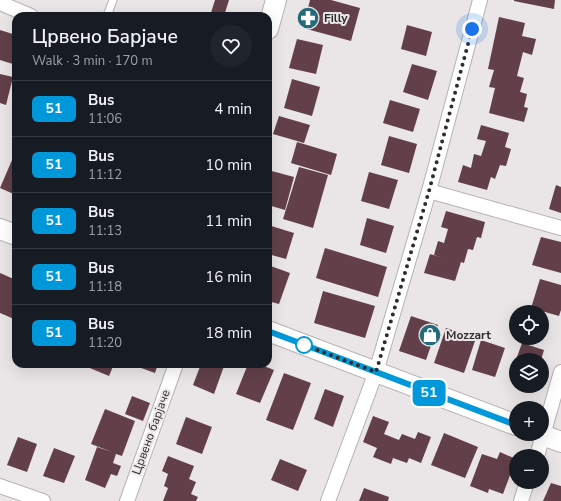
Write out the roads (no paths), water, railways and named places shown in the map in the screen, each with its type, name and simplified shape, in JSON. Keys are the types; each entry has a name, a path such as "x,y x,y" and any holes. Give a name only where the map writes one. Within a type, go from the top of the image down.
{"street":[{"path":"272,14 276,0"},
{"path":"328,501 376,372 429,191 480,0"},
{"path":"0,3 22,12"},
{"path":"429,191 561,228"},
{"path":"0,229 12,234"},
{"path":"272,333 509,422"},
{"name":"Црвено барјаче","path":"127,501 175,368"},
{"path":"549,432 561,372"},
{"path":"0,486 43,501"},
{"path":"521,501 525,489"}],"lane":[{"path":"108,12 113,0"}],"place":[{"name":"Filly","path":"308,18"},
{"name":"Mozzart","path":"430,335"}]}
